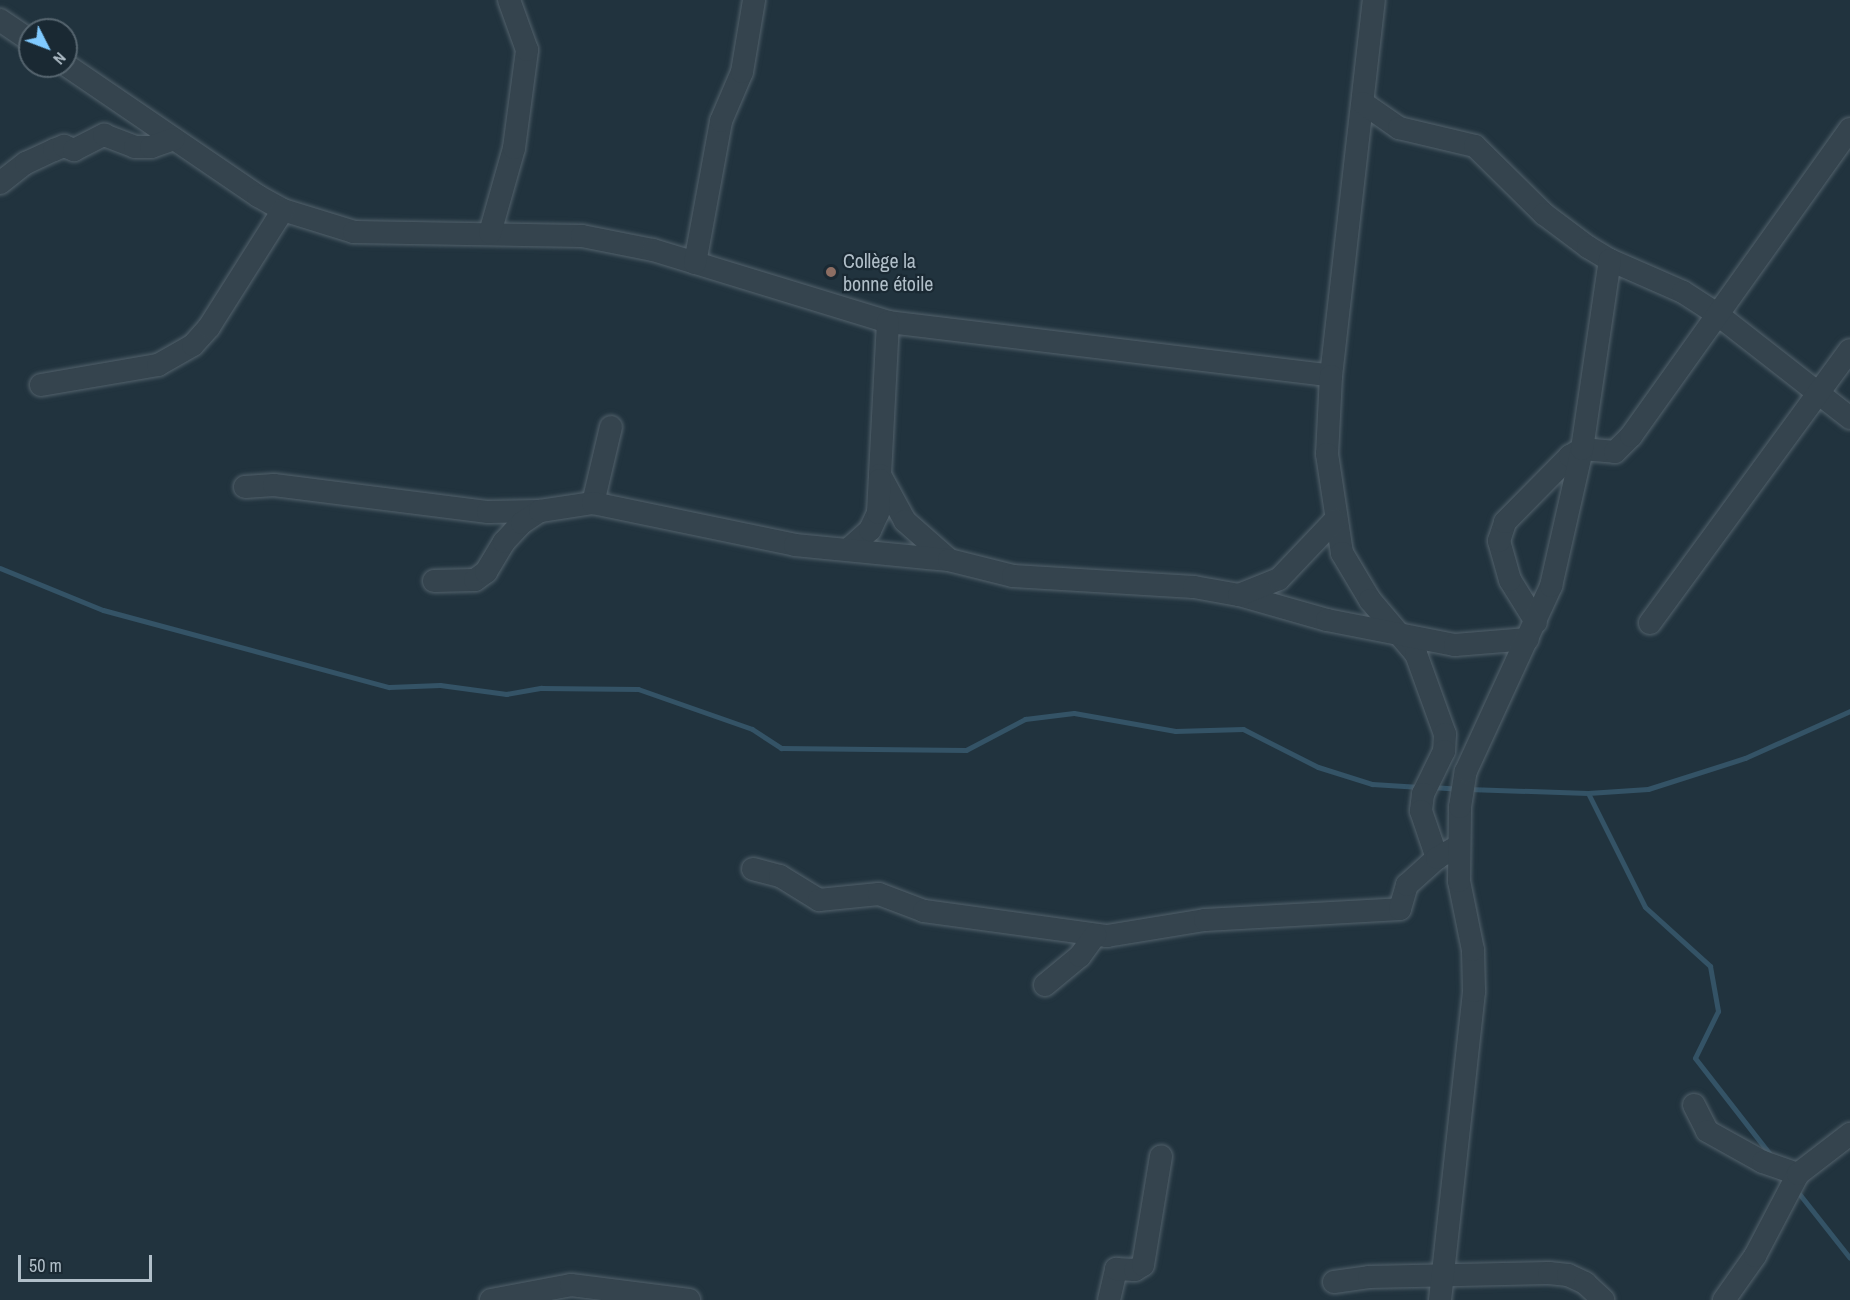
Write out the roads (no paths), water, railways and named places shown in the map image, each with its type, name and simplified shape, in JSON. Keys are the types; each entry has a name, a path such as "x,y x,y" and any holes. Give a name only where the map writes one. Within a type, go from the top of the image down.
{"street":[{"path":"490,233 514,148 527,50 509,0"},
{"path":"695,263 721,121 742,72 754,18 753,0"},
{"path":"1374,0 1331,376 1327,454 1335,520 1352,574 1402,633 1416,654 1445,734 1443,751 1423,794 1421,811 1447,852 1459,881 1473,950 1474,991 1440,1300"},
{"path":"0,20 18,32"},
{"path":"78,73 283,210 354,232 582,236 653,250 888,322 1331,376"},
{"path":"1363,103 1399,128 1474,146 1544,214 1610,260 1651,276 1717,314 1850,418"},
{"path":"1532,630 1510,580 1499,532 1556,470 1582,449 1616,452 1657,401 1850,130"},
{"path":"0,183 26,163 54,150 64,146 75,150 104,135 135,147 151,147 174,139"},
{"path":"41,385 158,365 194,345 209,327 283,210"},
{"path":"753,869 780,876 819,900 879,894 924,911 1095,935 1118,935 1252,916 1332,916 1400,909 1407,885 1447,852 1466,771 1532,630 1554,575 1582,449 1610,260"},
{"path":"850,548 870,530 878,513 888,322"},
{"path":"1650,623 1850,350"},
{"path":"593,503 611,427"},
{"path":"880,475 905,521 949,560"},
{"path":"245,487 274,485 488,512 540,511 593,503 795,544 949,560 1013,576 1194,587 1239,595 1328,620 1455,645 1532,630"},
{"path":"434,581 475,580 486,572 504,542 522,523 540,511"},
{"path":"1239,595 1279,579 1335,520"},
{"path":"1045,985 1080,956 1095,935"},
{"path":"1694,1105 1707,1131 1763,1162 1798,1174"},
{"path":"1724,1300 1755,1256 1798,1174 1850,1134"},
{"path":"1109,1300 1116,1269 1135,1270 1143,1265 1161,1156"},
{"path":"1334,1282 1568,1275 1585,1283 1603,1300"},
{"path":"491,1300 571,1285 689,1300"}],"waterway":[{"path":"0,568 103,610 389,687 440,685 506,694 541,688 638,689 752,729 781,748 966,750 1025,719 1074,713 1175,731 1243,729 1318,767 1372,784 1420,787"},
{"path":"1468,789 1588,793 1648,789 1745,758 1850,711"},
{"path":"1432,787 1458,789"},
{"path":"1588,793 1645,907 1710,966 1718,1011 1695,1058 1772,1157"},
{"path":"1797,1191 1850,1258"}],"place":[{"name":"Collège la bonne étoile","path":"831,272"}]}
